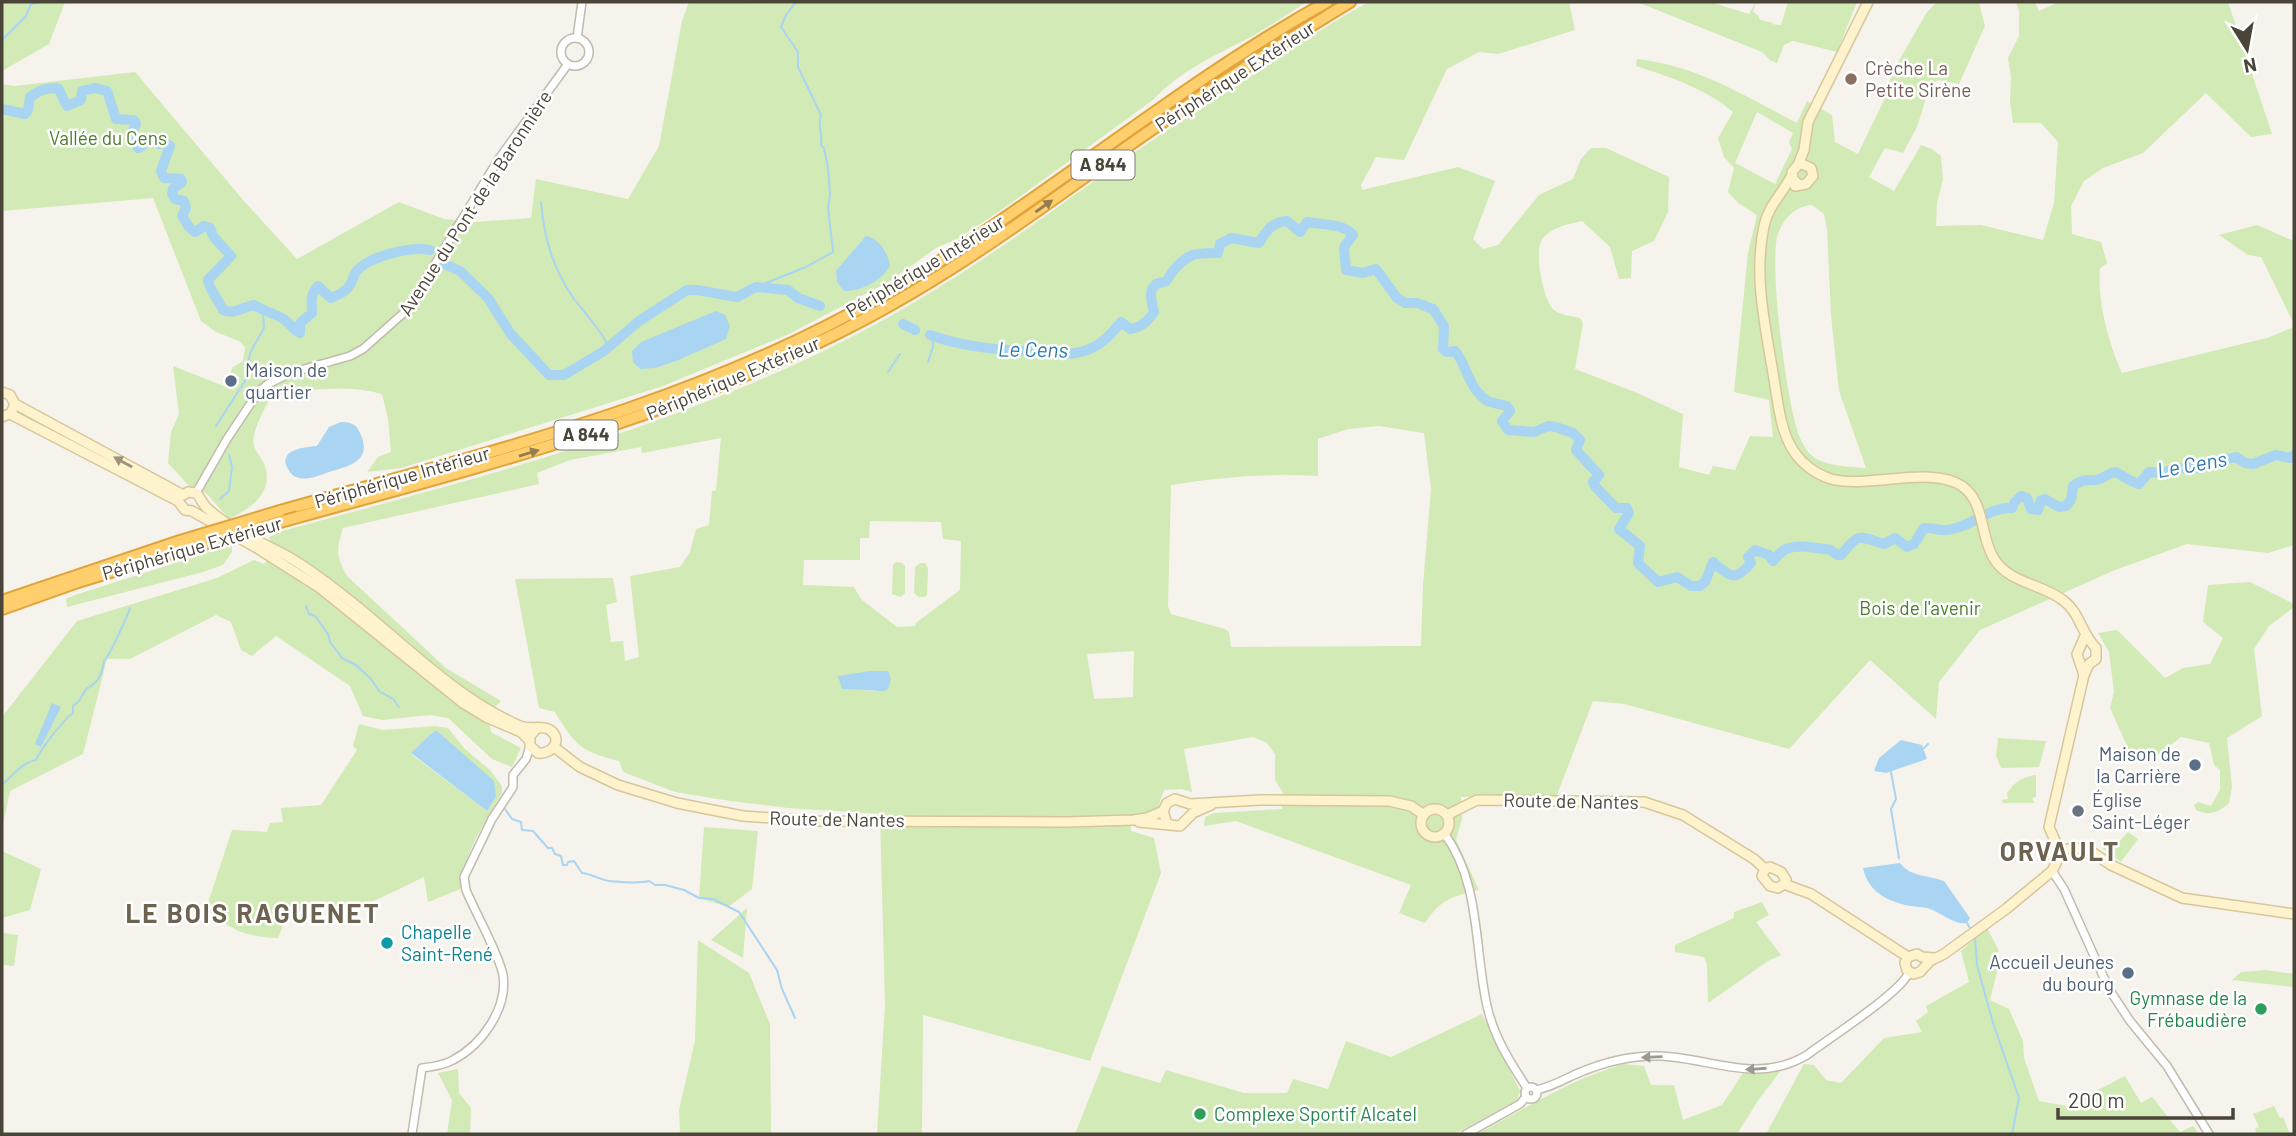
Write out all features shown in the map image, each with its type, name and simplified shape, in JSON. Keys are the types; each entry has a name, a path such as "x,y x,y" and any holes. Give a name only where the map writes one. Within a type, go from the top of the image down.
{"highway":[{"path":"1291,22 1318,2"},
{"name":"Périphérique Intérieur","path":"2,601 280,512 573,427 708,379 800,338 883,296 965,245 1177,96 1291,22 1327,2"},
{"name":"Périphérique Extérieur","path":"2,609 180,546 480,467 614,426 722,386 812,346 898,300 968,258 1205,94 1350,2"},
{"path":"2,596 22,594"}],"main road":[{"path":"1803,166 1808,122 1866,2"},
{"path":"1781,194 1799,184 1806,184 1811,180 1812,172 1803,166 1792,169 1781,194 1769,210 1760,252 1760,288 1780,416 1793,450 1813,470 1833,479 1859,482 1934,477 1960,484 1979,511 1988,548 2002,569 2011,576 2054,595 2072,609 2086,641 2096,648 2096,659 2085,663"},
{"path":"1791,175 1799,184"},
{"path":"2,392 10,395 15,404 182,499 185,510 192,511 251,541 290,558 339,592 442,677 484,706 522,727 545,728 551,731 555,737 554,747 548,752 532,746 521,732 486,717 463,703 320,588 251,541 210,511 198,496 189,492 182,499"},
{"path":"15,404 6,416 182,499"},
{"path":"192,511 199,507 198,496"},
{"path":"2056,843 2049,827 2084,674 2085,663 2077,652 2086,641"},
{"path":"532,746 536,729"},
{"name":"Route de Nantes","path":"554,747 580,767 618,785 677,803 743,816 851,822 1134,820 1167,824"},
{"path":"1186,803 1190,816 1188,821 1180,826 1167,824 1163,811 1170,801 1179,800 1186,803 1389,801 1411,806 1424,815"},
{"name":"Route de Nantes","path":"1447,815 1478,800 1644,802 1684,815 1765,869"},
{"path":"1190,816 1223,801"},
{"path":"1435,809 1447,815 1449,827 1444,834 1433,837 1426,834 1421,822 1424,815 1435,809"},
{"name":"Route de Nantes","path":"1134,820 1163,811"},
{"path":"1923,962 1936,958 1972,933 2052,871 2058,859 2065,856 2067,849 2063,843 2056,843 2052,847 2052,853 2058,859"},
{"path":"2067,849 2086,848 2112,865 2182,898 2294,914"},
{"path":"1770,866 1781,872 1786,880 1784,884 1778,888 1770,886 1762,876 1765,869 1770,866"},
{"path":"1784,884 1811,894 1908,957"},
{"path":"1917,954 1923,962 1920,972 1909,972 1905,963 1908,957 1917,954"}],"street":[{"path":"577,38 582,2"},
{"path":"577,38 587,44 589,55 581,65 568,64 562,57 562,48 568,40 577,38"},
{"name":"Avenue du Pont de la Baronnière","path":"198,496 227,439 259,391 290,373 350,356 363,349 407,310 498,160 568,64"},
{"path":"412,1134 422,1068 451,1062 477,1042 487,1030 502,995 503,974 466,890 464,877 492,819 513,787 513,775 526,759 532,746"},
{"path":"1444,834 1469,886 1483,987 1494,1029 1527,1093 1534,1098 1536,1090 1595,1067 1648,1056 1673,1057 1746,1070 1774,1068 1792,1062 1807,1055 1903,984 1909,972"},
{"path":"2052,871 2064,889 2111,992 2166,1066 2209,1134"},
{"path":"1466,1134 1520,1104 1527,1093"}],"green space":[{"path":"2,2 65,2 49,44 2,71"},
{"name":"Vallée du Cens","path":"689,2 1307,2 1255,35 1185,73 1153,100 1000,211 957,239 936,248 890,281 789,334 663,386 401,468 367,472 378,457 391,452 382,394 341,389 272,395 259,420 254,440 255,449 265,466 266,485 252,505 229,519 207,494 189,486 168,463 171,432 179,414 173,366 234,390 239,377 231,373 232,368 243,361 245,347 239,341 216,332 201,321 153,198 2,211 2,84 14,86 135,72 297,259 399,202 444,219 475,222 531,218 536,179 628,199 659,146 682,21"},
{"name":"Bois de l'avenir","path":"1369,2 1569,2 1575,30 1498,54 1479,52 1447,69 1404,160 1376,157 1361,185 1362,190 1458,167 1495,181 1473,239 1483,249 1498,245 1539,195 1573,179 1581,159 1591,148 1606,148 1669,177 1668,212 1654,241 1632,251 1631,278 1619,279 1610,247 1582,221 1547,234 1540,244 1539,263 1550,305 1563,314 1580,318 1583,323 1575,369 1683,414 1679,467 1709,475 1713,466 1735,470 1750,436 1773,437 1769,400 1734,392 1748,253 1757,215 1738,203 1728,192 1734,168 1724,157 1718,138 1733,112 1699,90 1636,66 1637,59 1700,75 1797,123 1807,101 1832,115 1835,142 1858,154 1883,102 1893,71 1927,12 1937,2 1979,2 1985,26 1959,84 1938,80 1930,86 1917,127 1903,153 1885,148 1869,177 1894,191 1921,145 1941,156 1943,179 1937,203 1936,226 1981,225 2043,240 2054,203 2058,142 2041,123 2013,123 2008,58 2019,36 2019,11 2016,2 2035,2 2039,11 2059,2 2228,2 2272,134 2251,137 2206,93 2143,153 2103,168 2084,181 2071,206 2072,234 2101,242 2107,263 2100,269 2102,308 2122,373 2267,338 2294,327 2294,545 2268,553 2187,544 2115,570 1980,630 1939,682 1936,719 1870,660 1789,749 1624,704 1593,701 1557,795 1461,797 1462,819 1456,840 1479,890 1448,900 1436,909 1425,923 1399,913 1411,885 1236,821 1204,826 1205,817 1214,813 1282,809 1283,793 1275,780 1275,754 1267,743 1253,737 1184,749 1192,792 1181,789 1164,790 1157,810 1129,817 1131,831 1154,838 1161,873 1090,1061 923,1015 922,1134 877,1134 885,1005 880,814 788,808 675,792 623,772 619,761 596,754 574,740 555,712 539,708 515,579 613,578 617,602 606,605 611,642 623,641 625,661 639,657 630,576 680,567 690,552 696,529 709,525 712,491 716,490 721,438 642,453 641,447 570,460 537,473 539,484 343,528 338,553 347,576 446,668 501,701 488,714 491,732 521,748 512,767 492,759 448,718 430,715 382,720 363,716 350,686 276,636 252,656 241,650 231,622 216,615 130,659 107,659 83,754 10,791 2,829 2,717 77,621 217,578 254,560 264,564 274,553 269,537 282,531 441,488 600,440 678,413 830,348 903,309 962,273 1145,145","holes":["1757,112 1793,133 1789,142 1792,149 1775,184 1735,163","1812,205 1824,214 1839,391 1866,468 1836,465 1815,458 1802,443 1794,419 1780,334 1775,273 1778,234 1783,223 1800,208","1379,426 1424,433 1431,489 1421,646 1231,647 1229,632 1225,629 1171,614 1168,606 1171,485 1244,476 1318,476 1318,439 1348,429","870,521 941,522 943,539 961,541 960,590 915,626 897,627 861,599 854,587 803,585 804,560 860,560 860,538 869,538","1134,651 1133,697 1094,699 1087,654","870,671 888,671 875,691 843,689 840,679"]},
{"path":"1637,2 1710,2 1749,14 1756,2 1753,12 1760,20 1781,25 1788,2 1857,2 1837,52 1793,41 1784,45 1777,63 1762,52"},
{"path":"2257,225 2294,241 2294,324 2261,257 2248,255 2219,235"},
{"path":"232,545 232,552 223,565 67,607 66,599 72,596"},
{"path":"896,562 905,566 905,593 901,597 892,594 893,565"},
{"path":"925,563 928,568 925,597 914,593 915,567"},
{"path":"2250,582 2294,604 2294,607 2269,626 2254,649 2262,716 2227,738 2232,787 2229,803 2217,811 2206,813 2196,810 2194,805 2198,802 2211,806 2220,790 2220,770 2214,765 2209,743 2181,737 2154,758 2132,757 2110,708 2114,692 2109,652 2098,633 2117,630 2165,678 2183,668 2210,664 2223,638 2203,622 2208,585"},
{"path":"359,724 383,730 435,726 448,728 465,749 490,770 502,786 502,793 466,863 463,888 428,902 424,877 355,910 319,907 288,913 278,938 239,931 206,909 232,830 267,832 270,823 283,822 281,808 321,805 357,750 353,746","holes":["433,732 496,797 487,811 411,754"]},
{"path":"1998,738 2046,741 2039,767 2001,768 1996,756"},
{"path":"2036,775 2036,797 2032,798 2034,803 2003,803 2002,800 2008,799 2007,793 2016,783"},
{"path":"704,827 758,831 752,889 728,907 699,898"},
{"path":"2128,832 2138,839 2121,862 2102,848 2114,847"},
{"path":"2,851 41,869 30,910 2,918"},
{"path":"1762,902 1769,915 1756,922 1781,955 1768,961 1708,1003 1707,965 1704,957 1675,952 1675,945 1734,918 1734,912"},
{"path":"747,908 743,958 711,940"},
{"path":"1987,928 1999,951 1992,957 1998,968 1990,1000 2009,1009 2023,1041 2024,1058 2039,1101 2067,1106 2125,1076 2141,1103 2152,1097 2180,1132 2193,1126 2199,1134 1766,1134 1804,1064 1814,1065 1826,1080 1841,1083 1884,1038 1922,1032 1916,1021 1928,1012 1926,1006 1969,982 1961,951"},
{"path":"2,933 18,935 14,966 2,965"},
{"path":"698,940 749,973 770,1024 771,1134 680,1134 679,1110 695,1041"},
{"path":"2266,970 2294,974 2294,987 2232,980 2241,972"},
{"path":"1482,1014 1520,1091 1517,1100 1455,1134 1075,1134 1102,1066 1160,1083 1166,1070 1244,1093 1287,1093 1293,1079 1328,1089 1346,1041 1391,1057"},
{"path":"1624,1064 1644,1066 1651,1085 1674,1085 1683,1120 1722,1105 1743,1073 1782,1069 1737,1134 1477,1134 1567,1086"},
{"path":"458,1069 459,1093 471,1108 470,1134 447,1134 452,1100 438,1073"},
{"path":"2274,1106 2280,1118 2283,1117 2290,1134 2257,1134 2255,1129 2259,1127 2253,1114"}],"water":[{"path":"866,236 882,247 890,266 870,284 844,291 837,282 836,271"},
{"path":"716,311 725,315 730,326 726,339 655,368 640,369 633,362 632,351 641,342"},
{"path":"341,422 352,424 358,429 363,441 364,450 357,461 313,477 302,478 292,474 286,465 288,454 317,446 329,427"},
{"path":"888,671 891,679 888,689 842,689 838,676"},
{"path":"52,703 61,707 41,747 35,744"},
{"path":"437,731 494,781 496,797 487,811 411,753"},
{"path":"1901,740 1922,745 1927,759 1886,773 1874,771 1879,758"},
{"path":"1900,863 1909,871 1944,881 1970,918 1967,923 1957,922 1927,908 1887,899 1874,890 1863,868"}],"waterway":[{"path":"2,40 26,16 31,4 40,2"},
{"path":"756,287 806,267 833,252 828,207 828,168 821,145 821,115 798,67 798,52 781,27 796,2"},
{"name":"Le Cens","path":"2,109 25,114 30,97 40,91 54,88 58,88 67,106 81,100 82,91 95,88 107,91 116,119 134,120 136,124 130,136 138,148 149,139 170,146 161,171 164,178 181,179 182,182 173,189 172,194 175,199 184,201 186,208 182,216 195,232 204,226 210,228 213,236 231,256 208,280 223,310 235,311 254,305 287,321 300,333 300,323 312,313 312,296 318,286 331,298 346,290 356,272 371,261 402,251 430,250"},
{"path":"541,202 547,241 560,276 609,347"},
{"name":"Le Cens","path":"930,335 984,348 1079,353 1100,343 1121,322 1130,329 1146,321 1154,312 1151,298 1153,288 1166,281 1188,257 1218,253 1220,244 1231,238 1259,243 1277,223 1287,221 1300,232 1307,222 1338,226 1353,235 1344,247 1346,270 1363,273 1376,269 1397,298 1405,303 1417,303 1433,309 1444,326 1443,349 1447,352 1455,351 1480,395 1488,401 1507,406 1510,411 1502,421 1508,430 1534,432 1548,426 1573,433 1580,440 1576,450 1599,475 1593,482 1595,486 1616,508 1627,508 1629,513 1619,529 1640,546 1638,563 1658,582 1677,577 1691,586 1700,586 1705,582 1713,562 1728,574 1740,573 1751,563 1748,557 1755,550 1769,555 1773,561 1784,550 1797,547 1831,550 1841,555 1852,542 1860,538 1884,544 1895,538 1907,547 1914,544 1924,528 1955,528 1996,510 2012,508 2021,496 2027,498 2031,509 2038,510 2041,500 2045,499 2059,507 2066,506 2071,500 2073,486 2084,480 2100,479 2114,472 2139,484 2149,472 2202,468 2236,457 2245,463 2253,464 2276,455 2290,458 2294,455"},
{"name":"Le Cens","path":"442,263 460,271 488,298 510,333 549,375 564,375 604,351 639,321 687,290 737,297 756,287 788,290 798,298 820,306"},
{"path":"216,426 245,381 250,353 264,328 263,312"},
{"name":"Le Cens","path":"903,324 915,330"},
{"path":"928,362 933,347 932,336"},
{"path":"888,372 900,354"},
{"path":"220,499 229,491 232,467 229,455"},
{"path":"306,606 309,614 315,616 328,634 330,642 342,658 356,665 379,691 393,699 399,707"},
{"path":"2,785 21,767 36,760 52,735 73,713 73,706 101,674 104,661 130,608"},
{"path":"1924,748 1928,744"},
{"path":"1891,772 1896,799 1891,809 1899,858"},
{"path":"505,809 512,819 521,822 522,830 533,831 548,848 561,856 563,865 574,861 582,873 606,880 635,883 649,881 655,885 684,890 699,898 713,899 739,912 777,970 795,1018"},
{"path":"1967,923 1970,928"},
{"path":"1975,937 1977,965 1993,1023 2019,1098 2012,1134"}],"place":[{"name":"Crèche La Petite Sirène","path":"1851,79"},
{"name":"Maison de quartier","path":"231,381"},
{"name":"Maison de la Carrière","path":"2195,765"},
{"name":"Église Saint-Léger","path":"2078,811"},
{"name":"Chapelle Saint-René","path":"387,943"},
{"name":"Accueil Jeunes du bourg","path":"2128,973"},
{"name":"Gymnase de la Frébaudière","path":"2261,1009"},
{"name":"Complexe Sportif Alcatel","path":"1200,1114"}],"district":[{"name":"ORVAULT","path":"2060,852"},
{"name":"LE BOIS RAGUENET","path":"253,914"}]}
